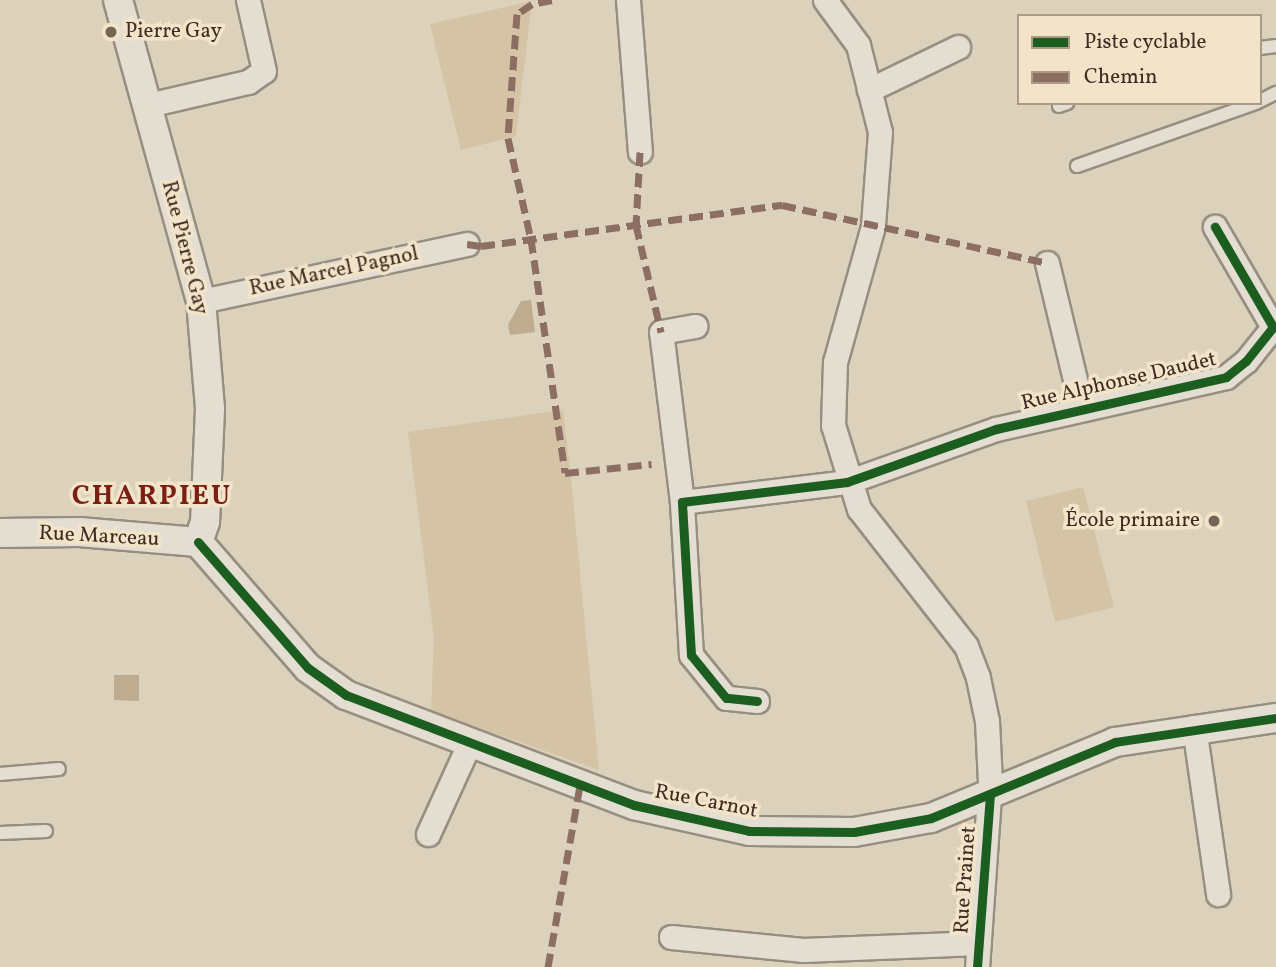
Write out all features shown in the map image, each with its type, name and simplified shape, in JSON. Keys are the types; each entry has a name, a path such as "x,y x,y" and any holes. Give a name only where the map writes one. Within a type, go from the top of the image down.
{"street":[{"name":"Rue Pierre Gay","path":"118,0 201,301 210,409 205,522 198,542"},
{"path":"148,105 248,82 264,71 248,0"},
{"path":"628,0 640,152"},
{"name":"Rue Prainet","path":"825,0 858,45 880,132 873,226 835,362 832,425 847,482 859,509 966,646 988,721 990,796 977,967"},
{"path":"869,90 958,47"},
{"name":"Rue Alphonse Daudet","path":"682,502 847,482 996,429 1226,377 1246,361 1273,327 1215,227"},
{"name":"Rue Marcel Pagnol","path":"201,301 467,244"},
{"name":"Rue Alphonse Daudet","path":"1047,263 1082,409"},
{"path":"695,326 661,332 682,502 691,655 726,698 757,701"},
{"name":"Rue Marceau","path":"0,533 79,532 198,542"},
{"name":"Rue Carnot","path":"198,542 308,668 346,695 634,806 749,831 854,832 931,818 990,796 1115,742 1194,727 1276,718"},
{"path":"1194,727 1218,894"},
{"path":"428,834 469,744"},
{"path":"671,937 803,950 979,943"}],"lane":[{"path":"1077,166 1250,105"},
{"path":"0,774 59,769"},
{"path":"0,834 47,831"}],"shaded area":[{"path":"532,1 516,136 461,150 430,24"},
{"path":"531,300 535,332 510,335 508,325 521,301"},
{"path":"563,410 599,770 431,711 434,638 408,432"},
{"path":"1083,487 1114,607 1055,622 1026,501"},
{"path":"114,675 139,675 139,701 114,700"}],"marked path":[{"path":"552,0 532,4 517,14 508,138 531,239 565,473 652,464"},
{"path":"640,152 636,225 661,332"},
{"path":"467,244 481,246 782,205 1047,263"},
{"path":"548,967 580,786"}],"cycle path":[{"path":"757,701 726,698 691,655 682,502 847,482 996,429 1226,377 1246,361 1273,327 1215,227"},
{"path":"198,542 308,668 346,695 634,805 749,831 854,832 931,818 1115,742 1276,718"},
{"path":"977,967 990,796"}],"place":[{"name":"Pierre Gay","path":"111,32"},
{"name":"École primaire","path":"1214,521"}],"district":[{"name":"CHARPIEU","path":"152,497"}]}
